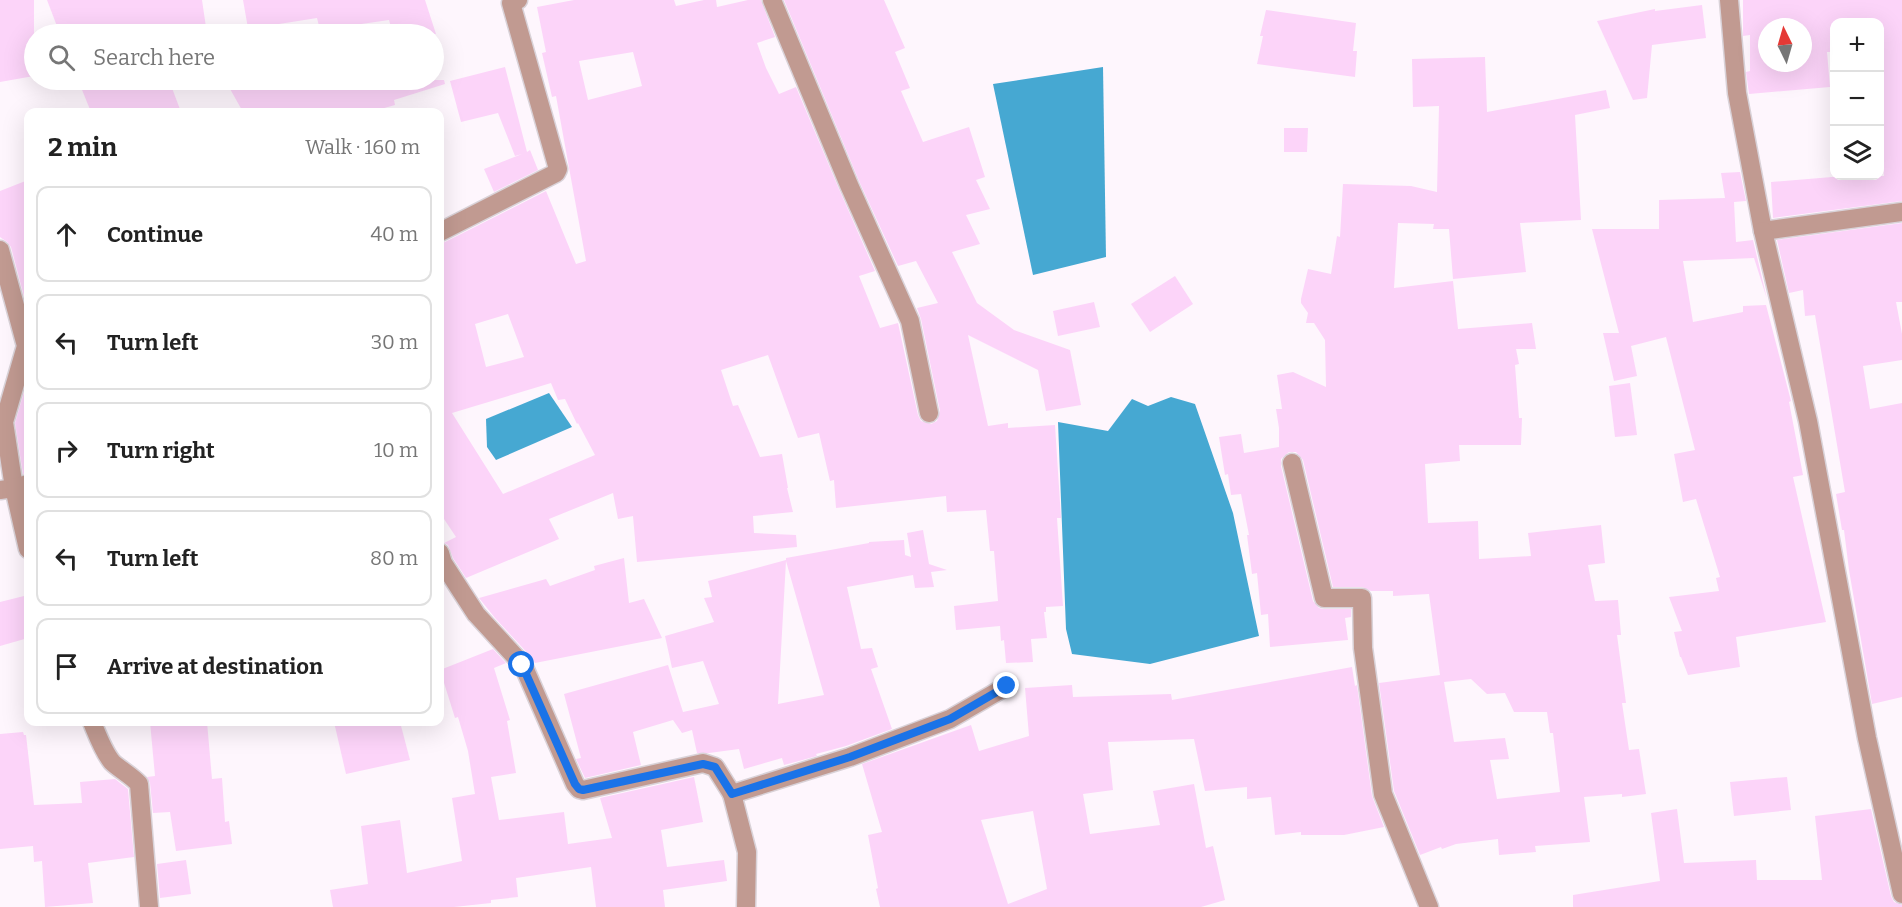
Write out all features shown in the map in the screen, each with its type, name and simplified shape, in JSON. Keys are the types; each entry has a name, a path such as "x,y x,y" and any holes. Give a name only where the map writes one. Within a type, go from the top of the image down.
{"street":[{"path":"444,230 556,173 558,169 512,3 518,0"},
{"path":"772,0 849,185 910,321 929,413"},
{"path":"1729,0 1737,93 1763,231 1808,421 1867,738 1902,894"},
{"path":"1763,231 1902,212"},
{"path":"0,250 24,339"},
{"path":"24,353 4,423 24,531"},
{"path":"1292,463 1324,598 1362,598 1363,648 1383,794 1429,907"},
{"path":"444,566 476,614 522,665 579,789 703,764 715,767 732,794 747,852 746,907"},
{"path":"732,794 850,757 950,719 1007,686"},
{"path":"94,726 112,762 130,774 139,784 149,907"}],"water":[{"path":"1103,67 1106,257 1033,275 993,84"},
{"path":"549,393 572,427 496,460 487,447 486,419"},
{"path":"1171,397 1195,404 1233,513 1259,636 1150,664 1072,654 1066,629 1058,422 1108,431 1132,399 1148,406"}],"building":[{"path":"0,0 34,0 34,24 24,24 24,78 0,82"},
{"path":"47,0 202,0 206,24 56,24"},
{"path":"243,0 425,0 433,24 390,24 389,20 361,24 318,24 317,18 279,24 247,24"},
{"path":"574,0 674,0 676,6 716,0 717,7 748,0 761,0 775,37 757,43 766,68 779,94 796,87 875,271 859,276 880,328 898,323 918,415 921,421 931,424 937,421 940,411 917,308 938,303 916,261 898,266 859,181 784,0 884,0 905,48 895,52 910,88 901,91 923,142 969,127 985,177 976,180 990,209 966,215 980,244 952,252 977,303 1014,330 1070,350 1081,405 1046,411 1038,370 968,335 988,426 1008,423 1008,428 1055,425 1061,518 1057,518 1063,606 1046,607 1046,612 1044,612 1047,638 1031,639 1033,662 1006,663 1000,626 956,630 954,606 998,601 994,551 990,551 986,510 947,512 946,496 836,508 834,480 830,481 819,433 798,438 768,355 721,370 733,406 738,405 760,457 782,454 793,512 753,516 754,533 796,535 797,547 637,562 633,516 618,519 613,493 549,519 559,539 466,578 453,558 448,545 444,543 456,537 444,519 444,242 546,191 576,264 586,261 556,96 552,97 542,53 546,52 537,7","holes":["633,52 642,86 588,100 579,61","508,314 524,357 486,367 475,324","551,383 558,400 565,399 595,455 503,494 452,413"]},
{"path":"1743,0 1902,0 1902,201 1773,218 1771,182 1830,177 1830,180 1884,180 1884,18 1830,18 1830,52 1827,52 1830,87 1749,94 1746,72 1750,71 1750,35 1743,36"},
{"path":"1702,5 1706,38 1652,45 1647,98 1633,100 1597,21 1655,9 1655,11"},
{"path":"1266,10 1356,23 1353,51 1357,51 1355,77 1257,64"},
{"path":"1485,57 1487,112 1606,90 1610,108 1575,115 1581,220 1520,223 1526,272 1453,279 1449,229 1433,229 1434,224 1398,223 1394,288 1453,281 1458,329 1532,323 1536,349 1516,349 1519,364 1515,365 1519,418 1522,418 1521,445 1459,445 1460,461 1425,464 1428,523 1478,521 1479,559 1531,556 1528,533 1601,525 1605,563 1588,565 1595,601 1618,600 1621,635 1617,635 1626,703 1622,703 1629,750 1639,749 1646,794 1622,797 1622,794 1584,797 1590,842 1535,846 1536,852 1499,855 1498,839 1456,844 1442,849 1441,847 1420,855 1394,791 1379,683 1440,675 1429,594 1393,596 1393,591 1371,591 1362,587 1333,587 1303,460 1296,452 1289,452 1281,459 1281,466 1313,601 1323,609 1351,609 1351,617 1345,618 1348,640 1270,647 1268,614 1261,615 1257,573 1252,574 1247,535 1249,535 1241,494 1231,495 1228,474 1225,475 1219,437 1241,434 1244,453 1279,447 1276,409 1282,409 1277,375 1293,372 1326,387 1325,340 1314,323 1306,323 1308,313 1301,299 1308,269 1331,274 1337,236 1340,237 1343,184 1411,186 1437,192 1439,106 1413,107 1412,59","holes":["1471,679 1487,694 1505,693 1514,712 1547,712 1550,733 1553,733 1560,792 1497,799 1490,760 1509,759 1505,738 1454,742 1444,682"]},
{"path":"505,67 527,152 530,150 538,170 494,192 484,169 522,154 515,156 498,113 461,122 450,81"},
{"path":"82,90 173,90 180,108 89,108"},
{"path":"231,90 426,90 394,100 395,105 384,108 241,108"},
{"path":"1284,128 1308,128 1307,152 1284,152"},
{"path":"1740,172 1746,201 1734,202 1736,242 1753,240 1767,299 1754,258 1683,261 1693,322 1743,312 1743,306 1766,305 1791,401 1789,402 1803,475 1793,477 1826,622 1736,637 1740,667 1688,675 1680,657 1674,632 1682,631 1669,597 1719,591 1716,578 1720,577 1696,499 1683,502 1674,454 1695,450 1666,337 1631,346 1637,376 1614,381 1603,333 1619,333 1592,229 1659,229 1659,200 1725,198 1721,173"},
{"path":"24,182 24,297 11,247 0,237 0,191"},
{"path":"1902,223 1902,302 1896,302 1902,334 1902,360 1863,366 1870,409 1902,403 1902,697 1872,704 1844,530 1842,530 1836,494 1845,492 1815,315 1805,316 1803,290 1789,293 1777,240"},
{"path":"1175,276 1193,304 1150,332 1131,304"},
{"path":"1094,302 1100,327 1058,336 1053,311"},
{"path":"1630,383 1637,435 1615,437 1609,386"},
{"path":"24,392 23,474 15,423"},
{"path":"923,530 929,564 947,570 931,572 934,587 915,588 913,575 847,587 861,649 872,648 878,667 871,669 892,729 799,761 784,765 782,758 744,769 739,749 697,753 692,730 682,733 673,720 633,732 641,765 585,778 576,759 581,758 564,694 668,665 683,712 719,704 703,661 672,668 665,636 714,622 704,598 712,597 708,581 786,560 786,558 869,542 904,540 905,555 911,557 907,533","holes":["786,561 824,695 778,704"]},
{"path":"624,558 629,603 644,599 662,638 535,663 479,598 546,579 550,586 595,570 594,566"},
{"path":"24,596 24,639 0,646 0,602"},
{"path":"493,649 506,663 494,668 510,720 507,721 516,773 491,777 499,820 564,812 568,844 612,838 600,798 694,777 703,822 661,830 667,867 724,860 727,881 663,890 665,907 596,907 591,867 516,878 518,897 491,900 491,903 454,907 333,907 330,890 368,884 361,826 400,820 407,873 462,861 452,798 475,794 468,751 458,717 455,718 444,683 444,668"},
{"path":"1352,667 1355,686 1357,685 1372,796 1384,827 1344,835 1301,835 1301,832 1275,835 1271,797 1247,799 1247,787 1205,791 1194,739 1108,742 1113,790 1083,794 1090,834 1160,825 1153,791 1194,784 1206,848 1213,846 1225,900 1201,907 880,907 868,835 882,832 862,764 971,725 979,751 1029,736 1025,688 1072,685 1073,697 1171,694 1172,700","holes":["1033,811 1047,889 1008,904 981,820"]},
{"path":"150,726 207,726 212,779 222,778 225,822 229,821 232,844 176,851 170,812 153,813 150,783 147,777 155,776"},
{"path":"335,726 401,726 410,760 346,774"},
{"path":"23,732 26,735 34,805 82,803 80,782 115,779 128,789 134,857 88,863 93,903 45,907 42,861 34,862 33,846 0,849 0,734"},
{"path":"1787,777 1791,810 1734,816 1730,782"},
{"path":"1677,809 1684,863 1756,860 1757,880 1822,880 1815,816 1871,809 1891,896 1894,902 1902,907 1573,907 1573,895 1660,881 1651,813"},
{"path":"186,860 191,894 160,898 157,864"}],"route":[{"path":"522,665 575,784 583,790 708,764 715,767 732,794 850,757 950,719 1007,686"}]}
